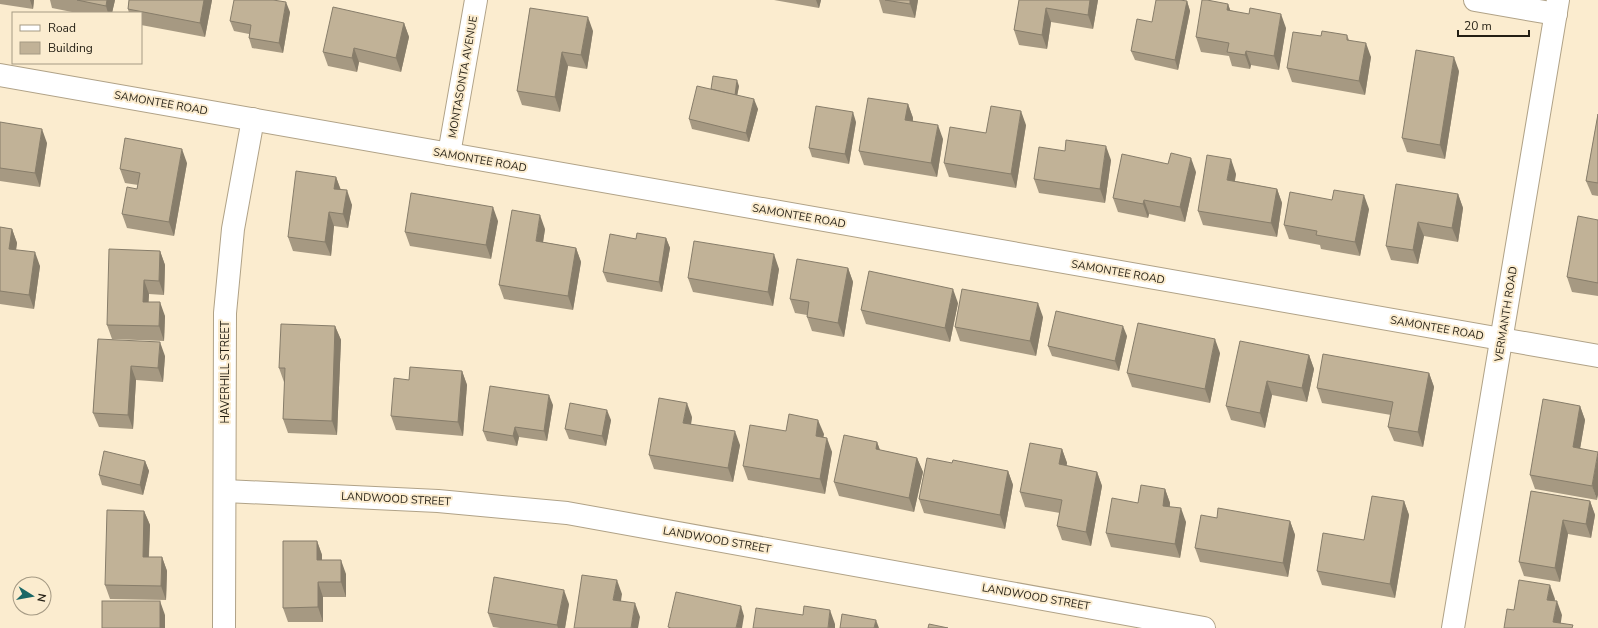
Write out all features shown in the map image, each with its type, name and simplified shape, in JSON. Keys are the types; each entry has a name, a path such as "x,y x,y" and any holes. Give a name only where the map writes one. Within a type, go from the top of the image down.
{"street":[{"name":"MONTASONTA AVENUE","path":"449,154 476,0"},
{"path":"1475,0 1557,7"},
{"name":"VERMANTH ROAD","path":"1453,628 1557,7"},
{"name":"SAMONTEE ROAD","path":"0,75 1598,356"},
{"name":"HAVERHILL STREET","path":"224,628 225,313 233,229 253,119"},
{"name":"LANDWOOD STREET","path":"225,491 438,501 566,513 1204,628"}],"building":[{"path":"77,0 107,0 106,6"},
{"path":"129,0 204,0 200,23 128,9"},
{"path":"234,0 273,0 286,2 279,43 249,38 251,25 230,21"},
{"path":"885,0 910,0 910,4"},
{"path":"1019,0 1090,0 1088,15 1046,8 1042,35 1014,30"},
{"path":"1156,0 1187,1 1175,60 1131,51 1137,19 1152,22"},
{"path":"1202,0 1228,4 1227,10 1249,14 1250,8 1281,14 1274,56 1246,51 1245,55 1227,52 1229,43 1196,37"},
{"path":"333,7 404,23 396,58 354,48 352,58 323,52"},
{"path":"530,8 588,17 581,55 562,52 555,97 517,91"},
{"path":"1322,31 1347,35 1347,40 1366,43 1359,81 1287,68 1293,32 1321,36"},
{"path":"1416,50 1454,57 1440,145 1402,138"},
{"path":"713,76 737,80 735,95 711,89"},
{"path":"697,86 754,99 746,133 689,119"},
{"path":"868,98 908,104 905,120 938,125 931,163 859,151"},
{"path":"816,106 853,112 845,154 809,148"},
{"path":"991,106 1021,111 1011,174 944,163 950,127 986,133"},
{"path":"1598,114 1598,183 1586,181"},
{"path":"0,122 42,129 35,173 0,168"},
{"path":"125,138 182,149 169,222 122,214 127,187 137,189 140,173 120,169"},
{"path":"1066,140 1106,146 1100,189 1034,179 1039,147 1065,151"},
{"path":"1171,153 1191,158 1180,207 1144,200 1143,204 1113,198 1122,154 1168,164"},
{"path":"1207,155 1231,159 1227,180 1277,189 1271,223 1198,211"},
{"path":"296,171 336,177 334,189 347,190 343,214 329,212 325,242 288,237"},
{"path":"1396,184 1458,194 1452,228 1418,222 1413,250 1386,246"},
{"path":"1334,190 1364,195 1355,242 1316,235 1317,231 1284,225 1290,192 1332,200"},
{"path":"411,193 493,207 486,245 405,232"},
{"path":"512,210 540,215 536,241 576,248 568,296 499,285"},
{"path":"1578,216 1598,220 1598,283 1567,277"},
{"path":"0,227 12,229 9,249 35,252 29,295 0,291"},
{"path":"637,233 666,238 659,282 603,272 610,234 636,239"},
{"path":"694,241 774,254 768,292 688,278"},
{"path":"109,249 160,251 159,281 144,280 143,302 160,302 159,326 107,325"},
{"path":"797,259 848,268 838,323 807,317 809,302 790,299"},
{"path":"869,271 953,289 945,328 861,310"},
{"path":"962,289 1038,303 1030,341 955,327"},
{"path":"1056,311 1123,326 1115,361 1048,346"},
{"path":"1138,323 1215,339 1205,389 1127,373"},
{"path":"281,324 335,326 332,421 283,419 285,368 279,368"},
{"path":"98,339 160,342 158,368 131,366 128,415 93,413"},
{"path":"1240,341 1309,355 1302,388 1267,381 1260,413 1226,406"},
{"path":"1323,354 1429,373 1418,432 1388,427 1393,402 1317,388"},
{"path":"410,367 462,371 458,422 391,416 394,378 409,380"},
{"path":"490,386 549,395 544,431 515,427 513,436 483,431"},
{"path":"659,398 687,403 683,423 735,431 728,468 649,455"},
{"path":"1543,399 1580,406 1573,447 1598,452 1592,486 1530,475"},
{"path":"570,403 607,410 602,436 565,429"},
{"path":"789,414 818,420 816,436 827,438 820,479 743,466 750,425 786,431"},
{"path":"844,435 877,442 876,449 917,458 909,498 834,482"},
{"path":"1030,443 1062,449 1059,464 1097,472 1086,532 1057,526 1062,500 1020,492"},
{"path":"104,451 145,461 140,485 99,475"},
{"path":"927,458 952,463 953,460 1008,471 1000,515 919,499"},
{"path":"1141,485 1165,489 1163,506 1181,508 1175,544 1106,533 1112,498 1138,503"},
{"path":"1531,491 1590,501 1586,524 1563,520 1555,568 1519,562"},
{"path":"1372,496 1404,501 1390,584 1317,571 1323,533 1364,540"},
{"path":"1218,508 1290,521 1283,563 1195,548 1201,515 1217,518"},
{"path":"107,510 144,511 143,557 162,557 161,586 105,585"},
{"path":"283,541 317,541 317,560 341,560 341,582 318,582 318,607 283,608"},
{"path":"582,575 617,580 613,600 635,603 631,628 574,628"},
{"path":"494,577 564,590 557,625 488,613"},
{"path":"1519,580 1550,585 1547,600 1557,601 1553,622 1573,625 1572,628 1504,628 1507,609 1514,610"},
{"path":"676,592 741,606 736,628 668,627"},
{"path":"102,601 160,601 160,628 102,628"},
{"path":"804,606 830,610 828,628 753,628 756,608 803,615"},
{"path":"842,614 876,620 874,628 840,628"},
{"path":"929,624 948,628 928,628"}]}
